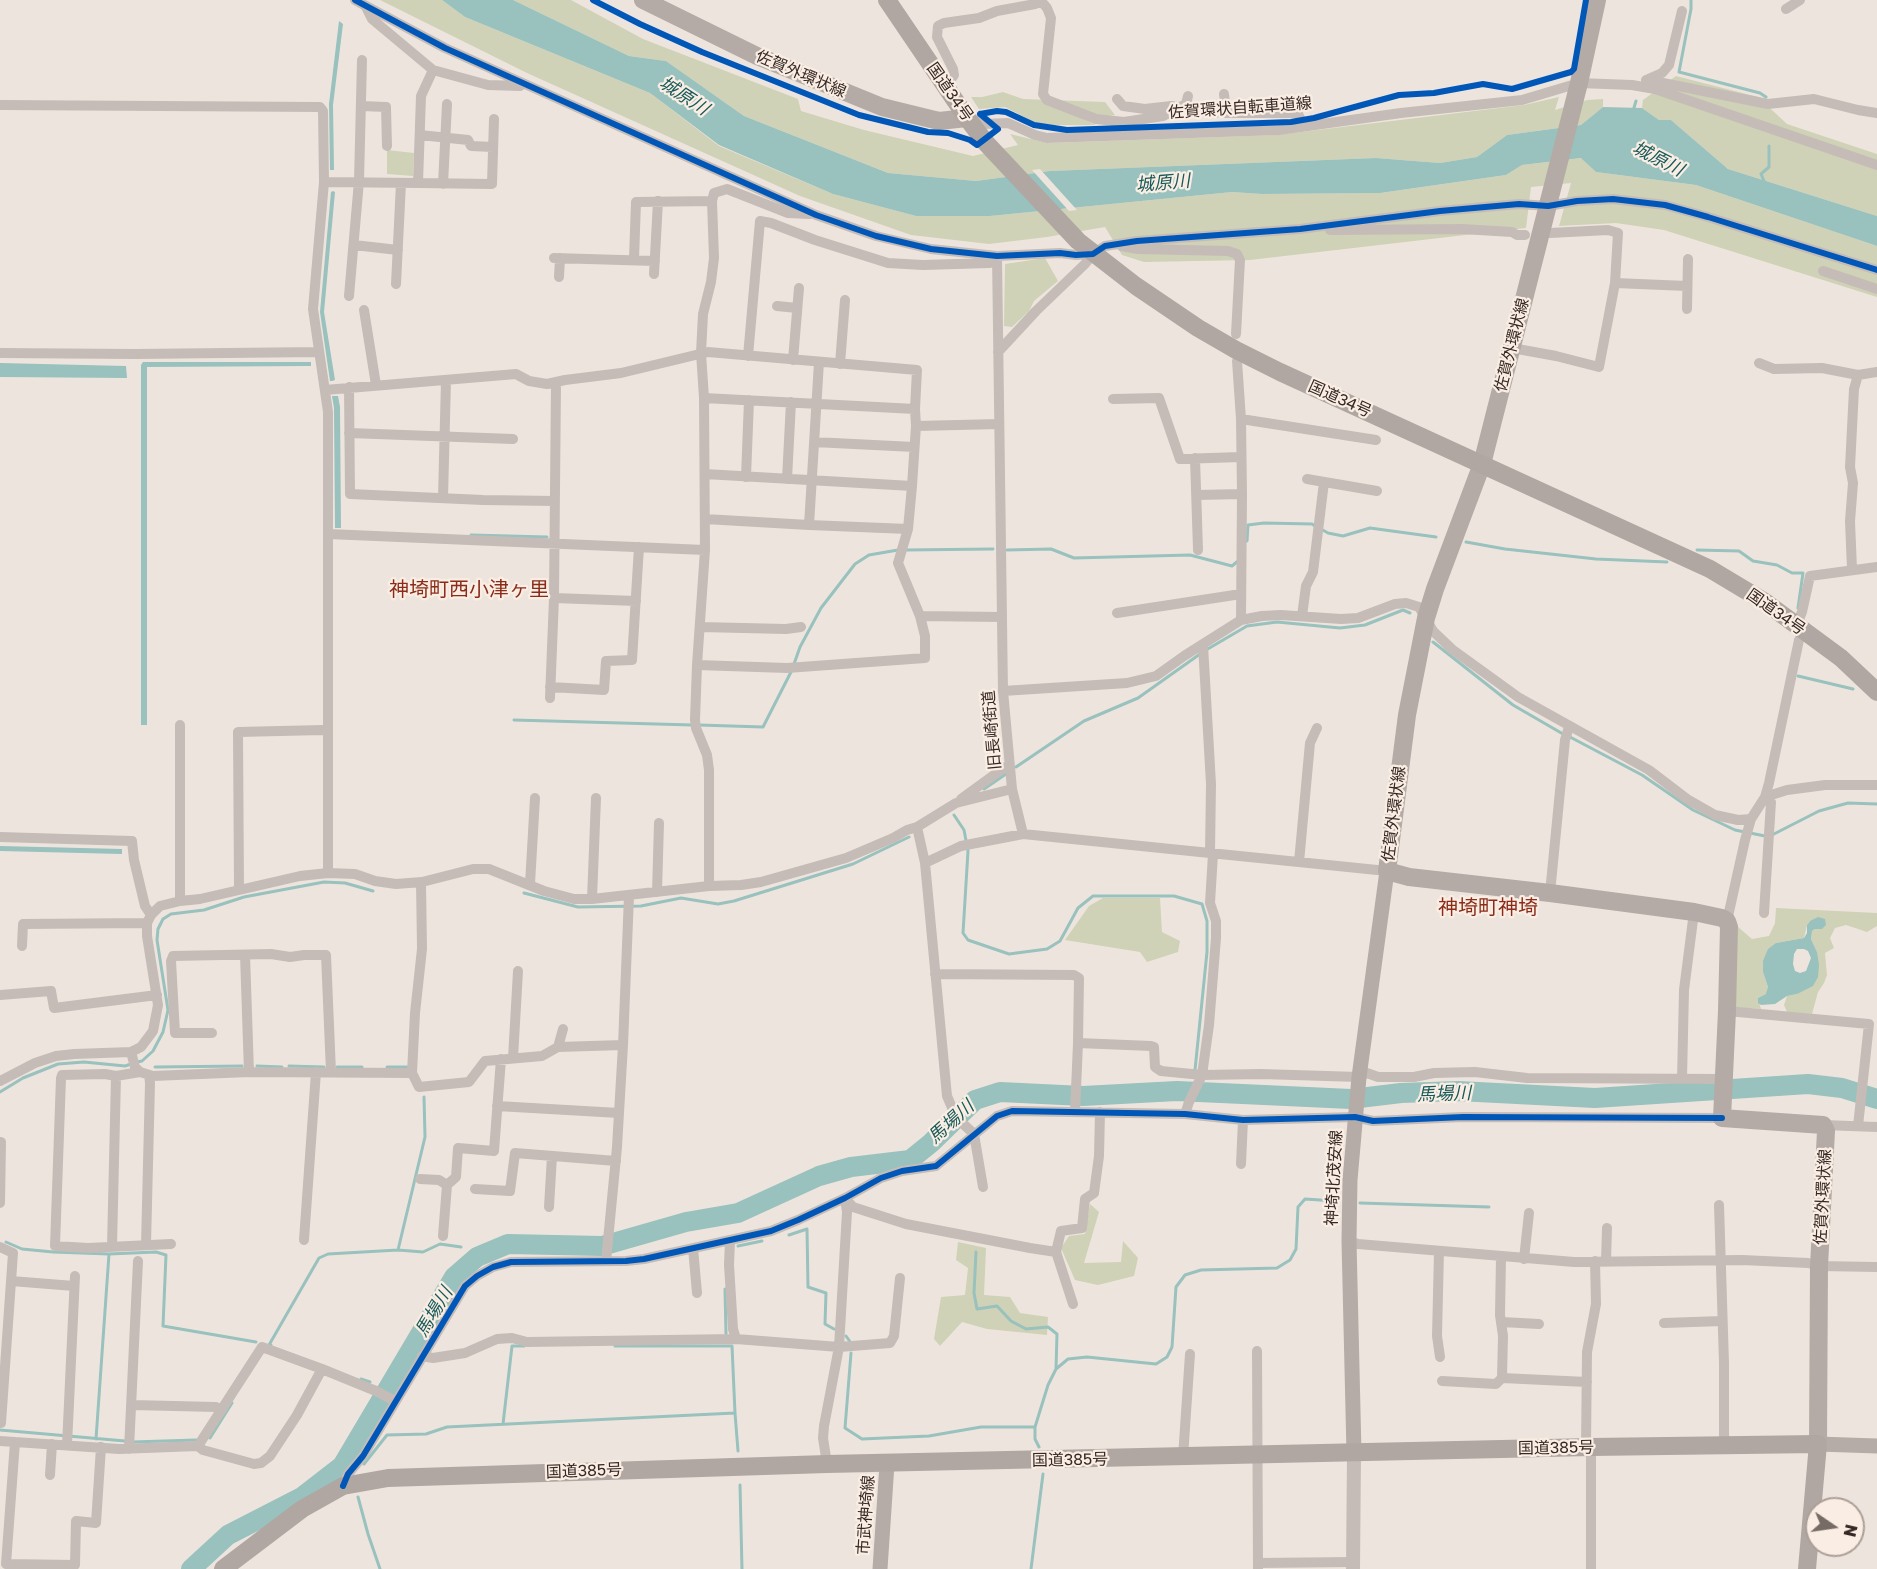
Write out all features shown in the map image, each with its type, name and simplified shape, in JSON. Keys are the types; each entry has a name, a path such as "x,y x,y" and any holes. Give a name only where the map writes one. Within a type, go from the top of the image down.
{"highway":[{"name":"国道34号","path":"887,0 967,118 986,142 1078,241 1136,286 1236,350 1280,372 1710,569 1765,603 1841,658 1877,692"},
{"name":"国道385号","path":"223,1569 240,1563 302,1509 343,1486 388,1478 827,1464 1818,1444"},
{"path":"1807,1569 1818,1444"}],"main road":[{"name":"佐賀外環状線","path":"643,0 721,30 757,56 882,107 939,121 967,118"},
{"name":"佐賀外環状線","path":"1596,0 1578,87 1482,464 1426,618 1407,715 1387,871 1409,877 1694,912 1727,921"},
{"name":"神埼北茂安線","path":"1354,1453 1349,1241 1350,1180 1359,1080 1387,871"},
{"path":"1722,1118 1727,1011 1729,927 1727,921"},
{"name":"佐賀外環状線","path":"1722,1118 1824,1125 1826,1131 1820,1266 1818,1444"},
{"path":"1818,1444 1877,1446"},
{"name":"市武神埼線","path":"880,1569 887,1464"}],"street":[{"path":"355,0 445,48 526,86 816,215 899,242 931,249 997,256 1060,252 1076,255 1094,254"},
{"path":"946,86 954,75 937,37 938,26 1035,4 1041,0 1051,18 1043,94 1047,100 1096,120 1124,122 1163,116 1186,104 1188,96"},
{"path":"1786,9 1800,0"},
{"path":"366,7 372,19 433,70 488,85 526,86"},
{"path":"967,118 984,124 1008,123 1047,138 1279,130 1401,113 1522,100 1578,87 1632,84 1662,73 1669,65 1682,11"},
{"path":"350,296 359,182 362,60"},
{"path":"418,183 421,96 433,70"},
{"path":"1648,80 1768,104 1814,99 1877,112"},
{"path":"1632,84 1655,89 1877,165"},
{"path":"1224,94 1226,113"},
{"path":"1118,99 1123,106 1145,109 1172,106 1226,113 1294,113 1298,114 1304,126"},
{"path":"442,184 447,104"},
{"path":"0,105 320,107 323,111 324,182 313,309 328,412 328,873"},
{"path":"361,106 386,107 387,146"},
{"path":"324,182 492,184 494,119"},
{"path":"1124,122 1124,134"},
{"path":"420,135 468,140 471,146 493,147"},
{"path":"396,284 401,183"},
{"path":"709,886 709,770 707,755 695,724 705,550 704,398 701,353 703,314 714,258 712,201 714,193 727,189 788,213 816,215"},
{"path":"998,352 1094,254 1112,245 1137,241 1300,229 1440,211 1613,199 1665,205 1877,270"},
{"path":"654,274 658,201"},
{"path":"634,259 636,202 712,201"},
{"path":"748,356 760,221 888,263 923,265 990,263 997,256"},
{"path":"1300,229 1337,231 1462,229 1512,231 1517,236 1525,235"},
{"path":"1512,348 1599,367 1615,283 1618,233 1608,230 1550,233"},
{"path":"354,244 398,250"},
{"path":"1112,245 1138,249 1228,251 1237,254 1240,260 1236,334"},
{"name":"旧長崎街道","path":"997,256 1003,691 1012,789 1023,834"},
{"path":"559,277 557,258 655,261"},
{"path":"1687,309 1688,260"},
{"path":"1823,271 1877,289"},
{"path":"1615,283 1688,286"},
{"path":"793,360 799,288"},
{"path":"840,364 845,300"},
{"path":"777,306 797,308"},
{"path":"364,310 376,385"},
{"path":"0,352 134,354 319,352"},
{"path":"325,390 516,374 529,381 547,384 621,373 701,353 917,370 916,426 908,529 898,563 920,616 925,636 925,658 799,668 697,665"},
{"path":"1237,361 1242,494 1241,621"},
{"path":"809,525 819,362"},
{"path":"1759,363 1774,369 1822,368 1858,375 1877,372"},
{"path":"1852,566 1850,521 1853,483 1850,467 1854,389 1858,375"},
{"path":"443,498 446,380"},
{"path":"556,382 554,598 550,693 604,690 606,661 632,660 639,547"},
{"path":"349,387 350,494 555,501"},
{"path":"704,398 915,409"},
{"path":"1113,399 1159,398 1180,459 1241,457"},
{"path":"746,477 749,400"},
{"path":"787,479 791,402"},
{"path":"1240,419 1376,440"},
{"path":"916,426 999,424"},
{"path":"349,433 513,439"},
{"path":"814,442 914,447"},
{"path":"1195,458 1197,550"},
{"path":"705,474 912,486"},
{"path":"1307,479 1377,491"},
{"path":"1302,616 1306,586 1313,572 1324,482"},
{"path":"1197,495 1242,494"},
{"path":"705,519 908,529"},
{"path":"328,534 705,550"},
{"path":"1727,921 1748,829 1765,797 1769,783 1799,640 1805,632 1799,619 1810,576 1852,566 1877,567"},
{"path":"1117,613 1241,594"},
{"path":"554,598 636,602"},
{"path":"1003,691 1127,683 1156,676 1241,621 1262,616 1281,615 1358,618 1395,604 1406,603 1419,607 1433,631 1453,650 1518,697 1649,770 1687,799 1715,815 1738,820 1748,829"},
{"path":"920,616 1002,617"},
{"path":"700,627 786,629 801,627"},
{"path":"1185,1114 1209,1025 1216,938 1216,921 1210,903 1211,784 1203,645"},
{"path":"180,725 180,901"},
{"path":"1550,893 1565,740 1569,727"},
{"path":"1299,862 1310,743 1317,728"},
{"path":"239,889 238,732 323,730"},
{"path":"22,946 23,924 149,919 160,906 300,876 328,873 355,874 375,881 396,884 421,882 473,869 489,869 544,891 574,899 629,896 762,882 846,858 917,827 1005,768 1010,767"},
{"path":"1765,797 1787,790 1825,785 1877,784"},
{"path":"956,803 1012,789"},
{"path":"1764,913 1771,802 1765,797"},
{"path":"530,884 535,798"},
{"path":"592,899 596,798"},
{"path":"657,892 658,823"},
{"path":"917,827 925,863 947,1096 952,1110 974,1134 983,1187"},
{"path":"925,863 966,844 1023,834 1387,871"},
{"path":"0,837 132,841 134,860 149,919 147,936 175,1033 212,1033"},
{"path":"421,882 422,949 415,1013 412,1073 419,1087 470,1082 485,1061 542,1056 558,1047 623,1045"},
{"path":"606,1261 616,1161 629,896"},
{"path":"1682,1079 1684,990 1694,912"},
{"path":"245,955 249,1072"},
{"path":"146,1245 150,1083 137,1065 141,1047 153,1031 165,1002 172,956 326,955 331,1072"},
{"path":"513,1058 518,971"},
{"path":"935,974 1074,975 1079,978 1075,1107"},
{"path":"0,995 51,991 54,1008 165,1002"},
{"path":"1727,1011 1869,1024 1858,1126"},
{"path":"558,1047 563,1029"},
{"path":"1078,1043 1151,1046 1154,1047 1155,1067 1161,1071 1197,1076 1261,1074 1359,1080 1367,1073 1378,1077 1414,1077 1475,1072 1527,1078 1723,1079"},
{"path":"59,1065 74,1054 137,1065 249,1072 412,1073"},
{"path":"443,1236 447,1185 456,1177 458,1148 494,1151 501,1059"},
{"path":"0,1081 35,1063 59,1065 116,1076 137,1065"},
{"path":"59,1065 61,1078 55,1246 112,1247 171,1244"},
{"path":"304,1240 316,1072"},
{"path":"112,1247 116,1076"},
{"path":"497,1106 619,1113"},
{"path":"343,1486 348,1474 363,1456 465,1287 477,1276 493,1267 511,1262 644,1259 771,1230 845,1198 881,1178 902,1171 936,1166 997,1116 1011,1111 1075,1107 1100,1113 1185,1114 1243,1120 1355,1117 1373,1121 1463,1117 1722,1118"},
{"path":"1073,1304 1056,1252 1061,1231 1082,1228 1085,1199 1094,1193 1099,1156 1100,1113"},
{"path":"1241,1164 1243,1120"},
{"path":"1824,1125 1877,1127"},
{"path":"0,1203 1,1142"},
{"path":"476,1190 510,1191 515,1153 616,1161"},
{"path":"549,1207 552,1156"},
{"path":"420,1179 439,1180 447,1185"},
{"path":"845,1198 853,1207 906,1224 1056,1252"},
{"path":"827,1464 823,1438 839,1347 847,1212 845,1198"},
{"path":"1719,1204 1724,1445"},
{"path":"1524,1259 1529,1213"},
{"path":"1591,1569 1587,1352 1607,1228"},
{"path":"730,1240 732,1318 736,1339"},
{"path":"1349,1241 1358,1244 1574,1262 1753,1261 1877,1267"},
{"path":"0,1247 13,1253 2,1423 0,1423"},
{"path":"693,1248 697,1293"},
{"path":"1439,1251 1437,1336 1440,1357"},
{"path":"1443,1381 1496,1384 1502,1378 1501,1257"},
{"path":"130,1444 138,1261"},
{"path":"422,1356 433,1358 465,1353 497,1339 512,1338 527,1341 736,1339 839,1347 890,1343 894,1336 900,1278"},
{"path":"11,1281 75,1281 68,1439"},
{"path":"1664,1323 1722,1321"},
{"path":"1502,1322 1539,1324"},
{"path":"198,1446 262,1347 322,1369 395,1401"},
{"path":"1257,1351 1258,1566 1353,1565 1354,1453"},
{"path":"1183,1457 1190,1354"},
{"path":"0,1441 52,1444 68,1439 101,1448 130,1444 198,1446 203,1450 254,1464 261,1463 270,1456 322,1369"},
{"path":"1502,1378 1587,1382"},
{"path":"132,1406 216,1407 222,1410"},
{"path":"15,1442 6,1564 75,1565 76,1521 96,1523 101,1448"},
{"path":"50,1475 52,1444"}],"green space":[{"path":"380,0 442,0 465,17 650,93 719,146 833,194 916,216 990,216 1232,192 1380,193 1506,175 1522,165 1582,158 1596,172 1696,185 1877,246 1877,297 1664,230 1616,223 1559,226 1571,183 1531,187 1526,228 1250,260 1144,262 1122,255 1105,227 989,244 911,235 800,196 527,73"},
{"path":"513,0 571,0 643,39 798,99 801,111 864,130 973,156 1018,145 1010,134 1048,143 1276,135 1524,105 1559,97 1555,110 1587,100 1603,99 1603,107 1581,125 1507,135 1477,157 1440,163 1376,158 1050,171 976,181 888,173 744,116 666,61 629,56"},
{"path":"1676,76 1758,97 1787,124 1877,154 1877,216 1728,169 1671,120 1659,120 1642,108 1643,100"},
{"path":"1003,92 1023,99 1105,102 1115,115 1083,119 1096,125 1036,123 1005,107 979,109 971,97"},
{"path":"387,150 414,153 413,176 387,174"},
{"path":"1045,258 1058,281 1034,301 1029,311 1012,327 1004,326 1005,264"},
{"path":"1103,898 1160,898 1162,932 1180,941 1178,952 1147,962 1140,952 1065,940 1089,906"},
{"path":"1776,908 1877,913 1877,926 1867,932 1846,925 1835,928 1830,938 1834,948 1825,953 1827,975 1818,992 1812,1014 1787,1012 1784,1005 1787,996 1797,994 1817,952 1811,939 1812,931 1815,929 1810,921 1804,938 1776,943 1763,972 1768,987 1767,994 1758,998 1761,1009 1739,1008 1732,1005 1737,926 1752,939 1769,936 1775,923"},
{"path":"1090,1204 1099,1212 1084,1263 1121,1262 1123,1241 1138,1258 1134,1276 1098,1285 1075,1280 1061,1248 1069,1236 1085,1234"},
{"path":"958,1242 986,1248 984,1295 1010,1297 1020,1313 1048,1317 1047,1335 987,1329 962,1322 940,1346 934,1339 941,1297 965,1295 968,1268 956,1260"}],"water":[{"name":"城原川","path":"442,0 513,0 629,56 666,61 744,116 888,173 976,181 1050,171 1376,158 1440,163 1477,157 1507,135 1581,125 1603,107 1642,108 1659,120 1671,120 1728,169 1877,216 1877,246 1696,185 1596,172 1581,158 1522,165 1506,175 1380,193 1232,192 990,216 916,216 833,194 719,145 650,93 465,17"},
{"path":"339,21 343,24 333,105 334,170 330,170 329,104"},
{"path":"331,192 335,192 324,312 335,380 330,381 320,312"},
{"path":"143,362 311,362 311,366 147,367 147,725 141,725 141,365"},
{"path":"0,363 126,366 127,378 0,377"},
{"path":"332,396 338,396 340,407 341,528 335,528"},
{"path":"0,846 122,849 122,854 0,851"},
{"path":"1818,917 1825,919 1826,925 1822,929 1812,931 1811,939 1817,952 1819,965 1818,977 1813,986 1787,996 1775,1004 1761,1005 1758,1003 1758,998 1766,994 1768,987 1763,972 1763,961 1768,949 1776,943 1804,938 1810,921","holes":["1797,949 1808,951 1811,958 1806,971 1800,973 1795,971 1794,954"]}],"pier":[{"path":"1040,169 1077,210 1069,211 1032,170"}],"waterway":[{"path":"1691,0 1679,72 1760,93 1766,97"},
{"path":"1633,111 1636,101"},
{"path":"1764,181 1761,174 1769,167 1769,146"},
{"path":"1247,541 1248,525 1264,523 1312,524 1315,526"},
{"path":"1321,529 1343,536 1370,528 1436,537"},
{"path":"471,535 547,537"},
{"path":"1466,542 1505,549 1596,559 1667,562"},
{"path":"905,550 993,549"},
{"path":"1007,550 1051,549 1074,558 1190,555 1232,566 1238,561"},
{"path":"794,664 800,647 821,608 855,564 869,555 898,550"},
{"path":"1697,550 1739,551 1753,561 1777,565 1792,573 1803,573 1798,608"},
{"path":"1206,650 1247,626 1277,622 1340,628 1365,625 1403,610 1410,613"},
{"path":"1433,642 1513,705 1563,734"},
{"path":"1016,767 1084,721 1138,698 1200,654"},
{"path":"699,725 763,727 792,670"},
{"path":"1798,676 1853,689"},
{"path":"514,720 692,725"},
{"path":"1570,737 1642,775 1693,810 1735,830 1765,836"},
{"path":"984,789 1006,774"},
{"path":"1772,835 1819,811 1848,803 1877,804"},
{"path":"954,815 964,830 968,851 963,933 968,940 1009,954 1047,949 1060,941 1078,908 1093,896 1174,896 1202,904 1207,921 1207,952 1195,1070"},
{"path":"524,893 578,907 641,906 681,898 718,904 853,864 909,837"},
{"path":"137,1062 142,1061 153,1051 163,1032 168,1010 157,940 158,929 163,919 171,914 204,910 244,897 324,882 345,883 373,891"},
{"path":"0,1092 23,1078 58,1064 84,1062 125,1066 131,1064"},
{"path":"155,1067 242,1066"},
{"path":"257,1066 282,1067"},
{"path":"289,1066 324,1067"},
{"path":"337,1067 362,1067"},
{"path":"387,1067 407,1067"},
{"name":"馬場川","path":"191,1569 228,1535 302,1497 342,1466 454,1277 477,1257 508,1244 602,1246 686,1222 738,1213 819,1176 851,1167 910,1160 975,1100 1000,1092 1083,1096 1177,1091 1351,1099 1401,1093 1458,1091 1595,1098 1808,1084 1842,1088 1877,1099"},
{"path":"398,1250 425,1137 424,1097"},
{"path":"1039,1447 1035,1439 1035,1427 1048,1385 1056,1369 1068,1359 1087,1357 1156,1364 1167,1357 1172,1347 1176,1287 1185,1275 1201,1270 1277,1268 1290,1260 1296,1249 1298,1207 1305,1199 1335,1201"},
{"path":"1360,1203 1489,1207"},
{"path":"789,1235 807,1229 808,1287 826,1293 825,1324 834,1329"},
{"path":"738,1246 762,1241"},
{"path":"6,1242 22,1249 109,1254 96,1439"},
{"path":"271,1345 269,1345 319,1258 328,1254 398,1250 423,1252 440,1244 461,1247"},
{"path":"109,1254 156,1252 166,1255 163,1326 256,1342"},
{"path":"976,1252 974,1293 977,1309 997,1306 1011,1321 1026,1329 1048,1327 1057,1334 1056,1369"},
{"path":"725,1289 726,1334"},
{"path":"846,1336 851,1343"},
{"path":"503,1424 512,1346 524,1346"},
{"path":"364,1464 387,1435 426,1434 447,1427 735,1413 732,1346 615,1346"},
{"path":"851,1353 845,1428 862,1439 929,1436 981,1427 1035,1427"},
{"path":"361,1379 370,1382"},
{"path":"210,1438 232,1403"},
{"path":"735,1413 738,1451"},
{"path":"0,1430 125,1441"},
{"path":"132,1442 196,1440"},
{"path":"1031,1569 1043,1474"},
{"path":"740,1485 742,1569"},
{"path":"358,1497 380,1569"}],"cycle path":[{"path":"355,0 445,48 816,215 876,236 931,249 997,256 1093,254 1105,246 1137,241 1300,229 1440,211 1519,204 1548,206 1577,201 1613,199 1665,205 1877,270"},
{"path":"593,0 702,52 859,115 928,132 948,133 970,140 977,145 998,129 980,114"},
{"name":"佐賀環状自転車道線","path":"980,114 1006,112 1034,125 1067,130 1291,122 1399,95 1434,93 1483,84 1512,89 1571,72 1574,69 1586,0"},
{"path":"343,1486 348,1474 363,1456 465,1286 493,1267 511,1262 644,1259 771,1231 845,1198 881,1178 902,1171 936,1166 997,1116 1012,1111 1185,1114 1243,1120 1355,1117 1373,1121 1463,1117 1722,1118"}],"district":[{"name":"神埼町西小津ヶ里","path":"469,590"},
{"name":"神埼町神埼","path":"1488,908"}]}
